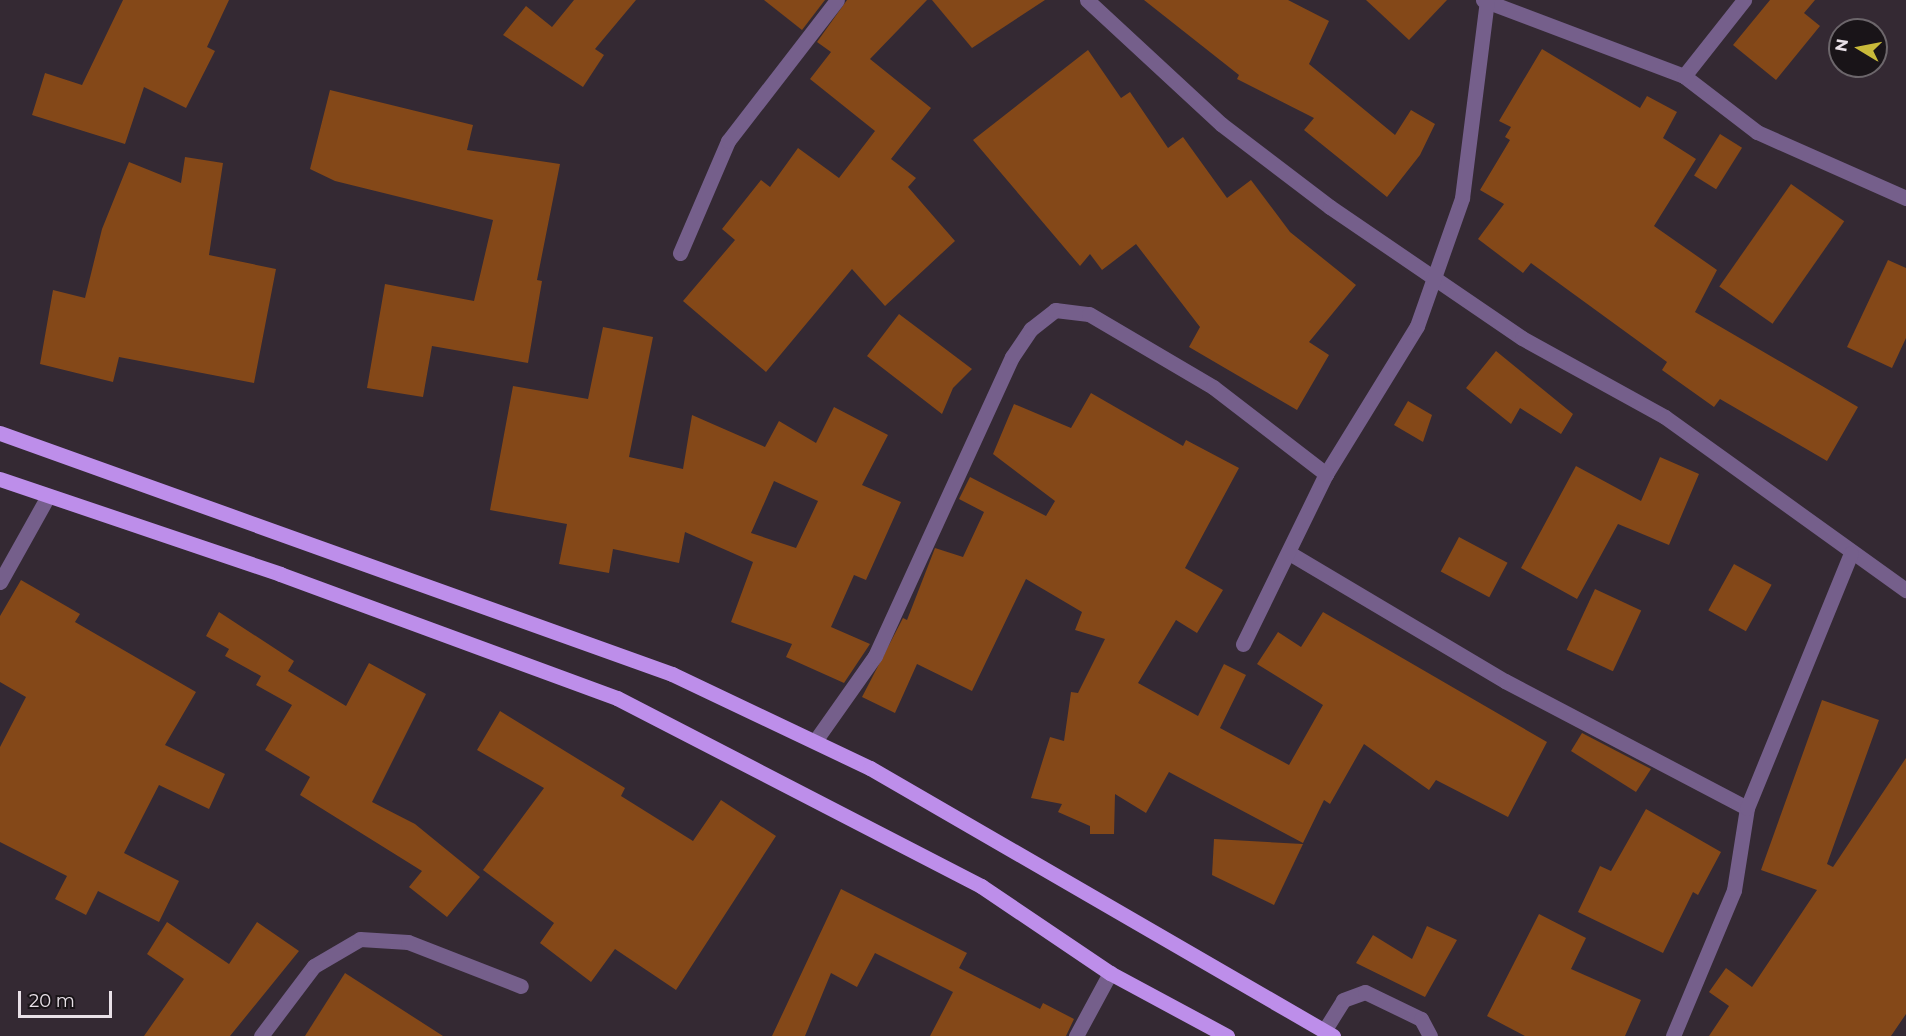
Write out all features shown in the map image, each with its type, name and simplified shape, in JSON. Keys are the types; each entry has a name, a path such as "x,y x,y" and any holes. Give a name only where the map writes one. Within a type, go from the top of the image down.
{"main road":[{"path":"0,433 599,644 815,741 1329,1034"},
{"path":"0,479 46,498 280,574 617,698 981,886 1110,973 1227,1036"}],"street":[{"path":"680,253 728,141 837,0"},
{"path":"1087,0 1221,124 1434,278 1521,338 1665,417 1851,553 1906,590"},
{"path":"1684,76 1744,0"},
{"path":"1243,644 1291,554 1326,474 1417,326 1462,198 1486,1 1684,76 1757,132 1906,198"},
{"path":"815,741 875,656 1012,357 1031,329 1055,310 1089,314 1213,387 1326,474"},
{"path":"0,582 46,498"},
{"path":"1673,1036 1734,890 1747,808 1851,553"},
{"path":"1291,554 1505,681 1747,808"},
{"path":"261,1036 314,966 360,939 408,942 521,987"},
{"path":"1076,1036 1110,973"},
{"path":"1329,1034 1343,1000 1365,992 1421,1019 1430,1036"}],"building":[{"path":"123,0 229,0 207,47 215,51 186,108 144,87 125,144 32,115 45,73 82,85"},
{"path":"574,0 636,0 595,49 604,55 583,87 503,35 526,6 552,27"},
{"path":"764,0 825,0 802,30"},
{"path":"847,0 927,0 870,59 931,108 891,159 916,178 908,187 955,241 885,306 852,269 766,372 683,301 735,240 722,229 761,180 770,187 798,148 839,178 875,131 810,79 831,52 817,42"},
{"path":"932,0 1045,0 972,48"},
{"path":"1144,0 1288,0 1329,21 1309,64 1395,135 1411,110 1435,124 1420,155 1387,197 1304,130 1314,118 1237,79 1239,75"},
{"path":"1366,0 1447,0 1409,40"},
{"path":"1770,0 1815,0 1804,13 1820,26 1776,80 1733,45"},
{"path":"1542,49 1640,108 1647,96 1677,112 1663,138 1696,159 1654,226 1717,270 1695,312 1858,407 1827,461 1720,399 1714,407 1662,370 1667,362 1531,263 1523,273 1478,239 1504,204 1480,190 1510,140 1505,137 1511,127 1499,121"},
{"path":"1088,50 1121,98 1130,92 1168,148 1183,137 1227,198 1251,180 1290,232 1356,285 1309,342 1329,355 1297,410 1189,347 1200,327 1136,244 1102,270 1090,254 1080,266 973,140"},
{"path":"330,90 473,125 467,150 560,164 537,280 542,281 528,363 432,346 423,397 367,388 385,284 474,301 493,220 335,181 310,169"},
{"path":"1720,134 1742,148 1716,189 1694,176"},
{"path":"185,157 223,163 209,255 276,269 254,383 119,357 113,382 40,364 53,290 85,298 102,229 129,162 181,183"},
{"path":"1791,184 1844,221 1773,324 1719,286"},
{"path":"1888,260 1906,268 1906,338 1892,368 1847,347"},
{"path":"899,314 972,369 953,388 942,414 867,356"},
{"path":"603,327 653,337 629,457 683,469 692,415 765,447 779,421 816,443 834,407 888,435 862,485 901,502 866,580 854,575 831,627 870,644 844,683 786,657 792,644 731,622 753,562 685,532 679,563 613,549 609,573 559,564 567,524 490,510 513,386 588,399","holes":["774,481 818,501 796,548 751,533"]},
{"path":"1496,351 1573,414 1561,434 1520,408 1511,424 1466,388"},
{"path":"1091,393 1183,446 1186,440 1239,468 1185,568 1223,590 1197,633 1176,620 1138,683 1198,716 1224,664 1246,675 1220,728 1289,765 1323,705 1257,664 1278,632 1301,647 1323,612 1547,742 1508,817 1436,780 1429,790 1364,744 1330,804 1324,800 1303,843 1169,772 1146,813 1115,794 1114,834 1090,834 1090,826 1058,812 1062,804 1031,798 1050,737 1064,741 1071,692 1078,693 1105,639 1075,630 1082,612 1026,579 972,691 917,664 895,713 862,697 903,618 907,620 935,548 963,557 984,512 959,499 970,477 1046,516 1055,501 993,454 1014,404 1071,428"},
{"path":"1408,401 1432,415 1423,442 1394,425"},
{"path":"1660,457 1699,474 1669,545 1618,524 1577,599 1521,568 1576,466 1641,501"},
{"path":"1459,537 1508,563 1489,597 1441,571"},
{"path":"1734,564 1772,585 1746,631 1708,610"},
{"path":"21,580 80,614 75,622 196,692 165,745 225,774 209,809 159,785 124,853 179,881 159,922 98,891 86,915 55,899 67,876 0,842 0,747 26,697 0,682 0,616"},
{"path":"1595,589 1641,611 1613,671 1567,650"},
{"path":"219,612 294,661 288,671 346,706 369,663 426,694 372,802 415,824 480,877 447,917 409,887 422,871 300,795 310,777 265,750 292,705 256,685 261,676 225,656 229,649 206,636"},
{"path":"1822,700 1879,720 1827,864 1833,867 1906,758 1906,1014 1891,1036 1709,1036 1729,1006 1709,992 1726,968 1752,987 1817,890 1761,870"},
{"path":"500,711 625,788 621,796 693,841 721,800 776,836 676,990 615,949 591,982 540,943 554,923 483,870 544,788 477,750"},
{"path":"1582,733 1651,769 1636,792 1571,751"},
{"path":"1646,809 1721,852 1698,895 1693,892 1663,953 1578,912 1600,866 1611,871"},
{"path":"1214,839 1303,844 1274,905 1212,875"},
{"path":"841,889 967,953 959,968 1040,1009 1043,1003 1074,1019 1066,1036 930,1036 953,992 875,953 857,987 831,973 805,1036 772,1036"},
{"path":"1539,914 1586,938 1571,969 1641,1000 1625,1036 1525,1036 1487,1016"},
{"path":"167,922 229,964 257,922 299,951 230,1036 144,1036 184,979 147,954"},
{"path":"1427,926 1457,940 1425,997 1356,963 1373,935 1412,959"},
{"path":"345,973 443,1036 305,1036"}]}
